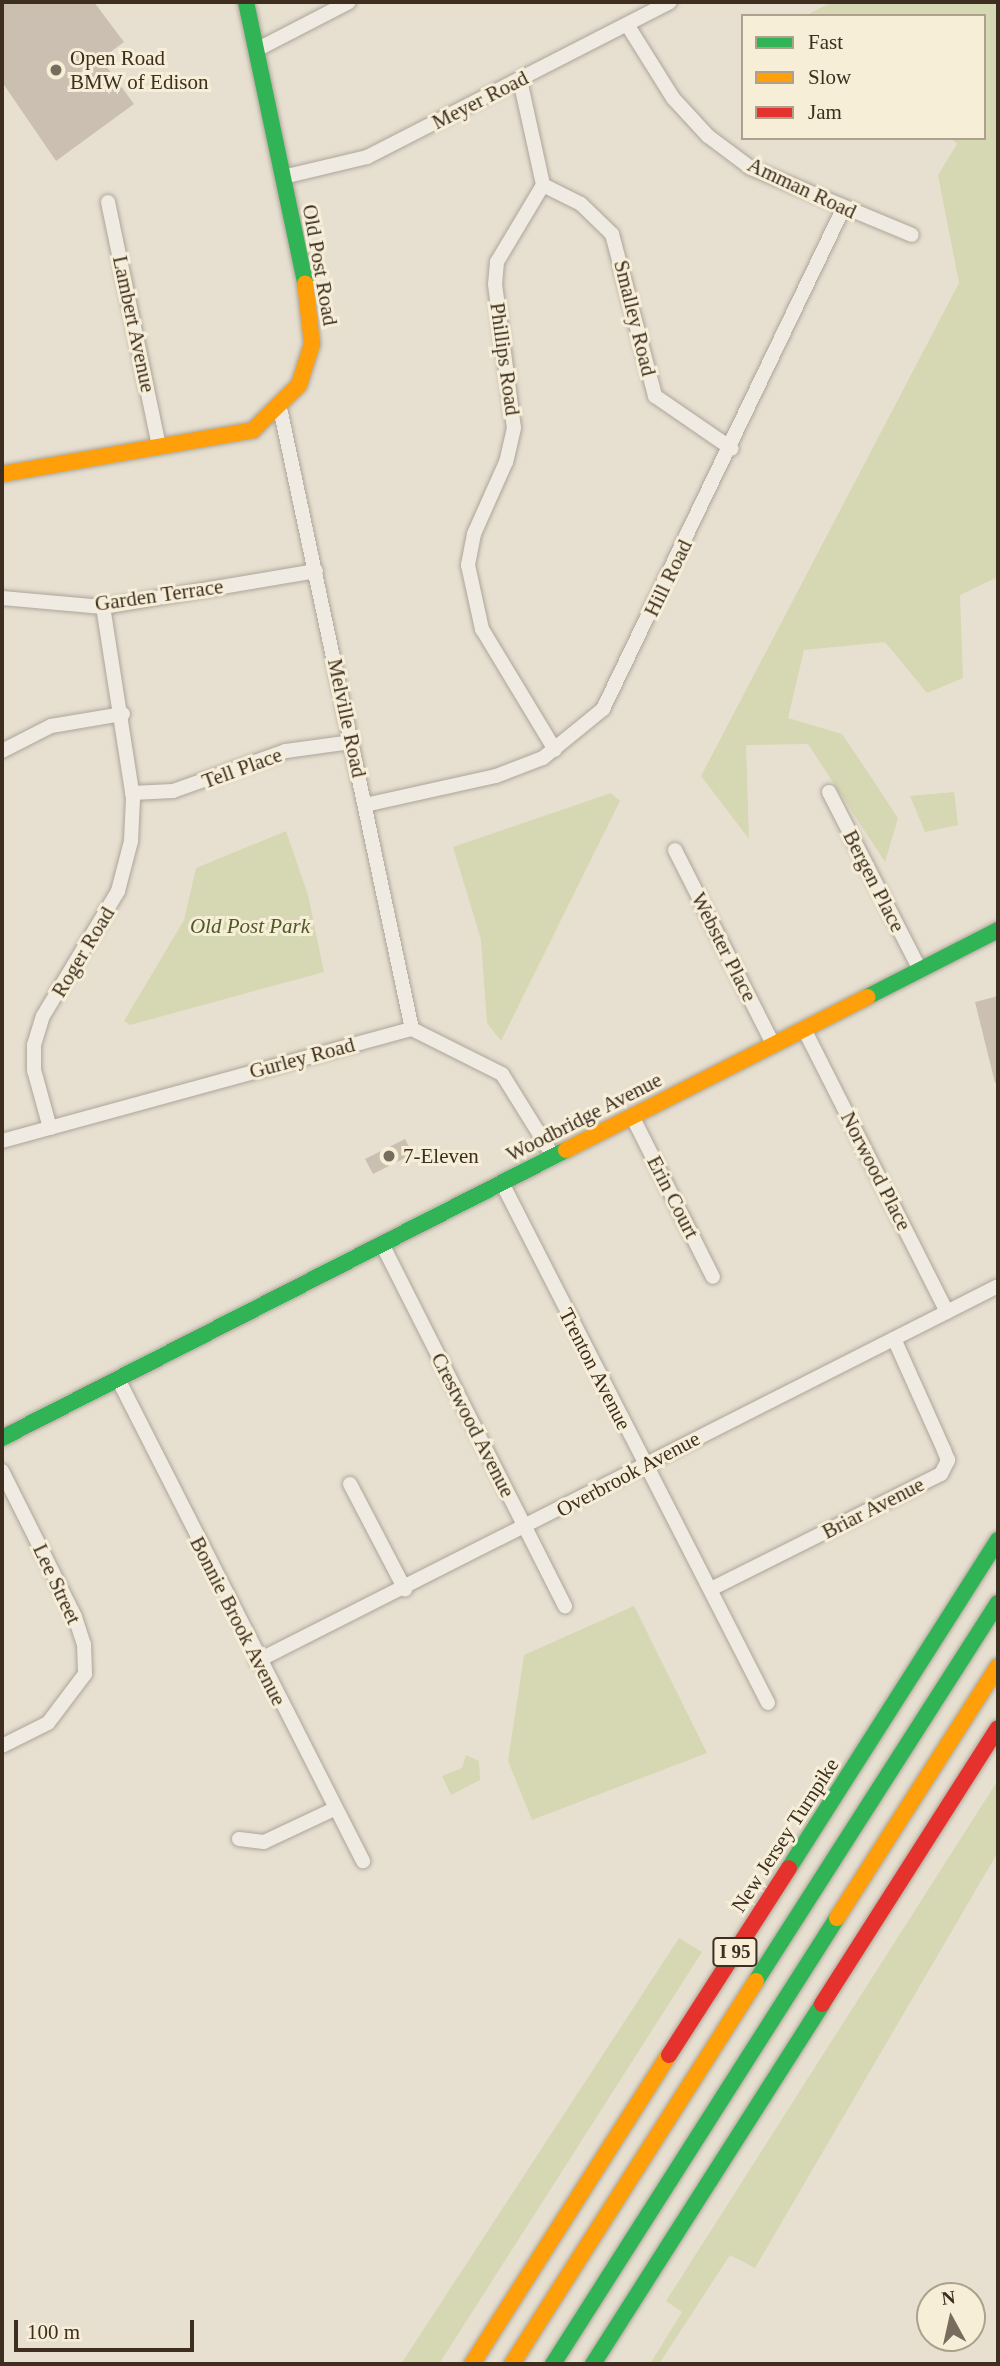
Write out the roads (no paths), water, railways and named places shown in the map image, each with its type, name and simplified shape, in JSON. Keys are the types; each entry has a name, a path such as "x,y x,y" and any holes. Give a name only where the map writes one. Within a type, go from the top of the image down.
{"main road":[{"name":"Old Post Road","path":"2,474 253,430 280,408 299,385 312,344 311,312 246,2"},
{"name":"Woodbridge Avenue","path":"2,1438 998,930"},
{"name":"New Jersey Turnpike","path":"472,2364 998,1540"},
{"name":"I 95","path":"512,2364 998,1603"},
{"path":"552,2364 998,1666"},
{"path":"593,2364 998,1728"}],"street":[{"path":"258,49 349,2"},
{"name":"Meyer Road","path":"283,177 367,157 628,26 670,2"},
{"name":"Amman Road","path":"628,26 673,98 708,136 751,168 844,209 912,235"},
{"path":"520,80 543,185"},
{"name":"Smalley Road","path":"543,185 581,204 612,234 655,396 732,449"},
{"name":"Phillips Road","path":"543,185 498,262 495,284 514,428 506,462 474,534 468,565 482,629 555,750"},
{"name":"Lambert Avenue","path":"108,202 159,447"},
{"name":"Hill Road","path":"365,805 496,776 555,750 603,709 732,449 844,209"},
{"name":"Melville Road","path":"280,408 412,1029"},
{"name":"Garden Terrace","path":"2,598 103,607 316,571"},
{"name":"Roger Road","path":"51,1128 34,1070 34,1045 43,1016 118,891 131,841 132,793 123,714 103,607"},
{"path":"2,751 51,726 123,714"},
{"name":"Tell Place","path":"132,793 173,791 286,751 352,741"},
{"name":"Bergen Place","path":"828,792 920,970"},
{"name":"Webster Place","path":"675,850 774,1044"},
{"path":"412,1029 502,1074 554,1156"},
{"name":"Gurley Road","path":"2,1141 412,1029"},
{"name":"Norwood Place","path":"804,1029 947,1312"},
{"name":"Erin Court","path":"632,1116 713,1277"},
{"name":"Trenton Avenue","path":"502,1183 643,1464 711,1589 768,1703"},
{"name":"Crestwood Avenue","path":"382,1244 565,1606"},
{"name":"Overbrook Avenue","path":"257,1661 405,1589 643,1464 998,1286"},
{"name":"Briar Avenue","path":"711,1589 940,1474 948,1460 894,1339"},
{"name":"Bonnie Brook Avenue","path":"118,1379 257,1661 363,1861"},
{"name":"Lee Street","path":"2,1471 75,1616 84,1644 85,1674 48,1723 2,1746"},
{"path":"350,1484 405,1589"},
{"path":"239,1839 264,1842 334,1808"}],"place":[{"name":"Open Road BMW of Edison","path":"56,70"},
{"name":"7-Eleven","path":"389,1156"}],"park label":[{"name":"Old Post Park","path":"250,926"}]}
